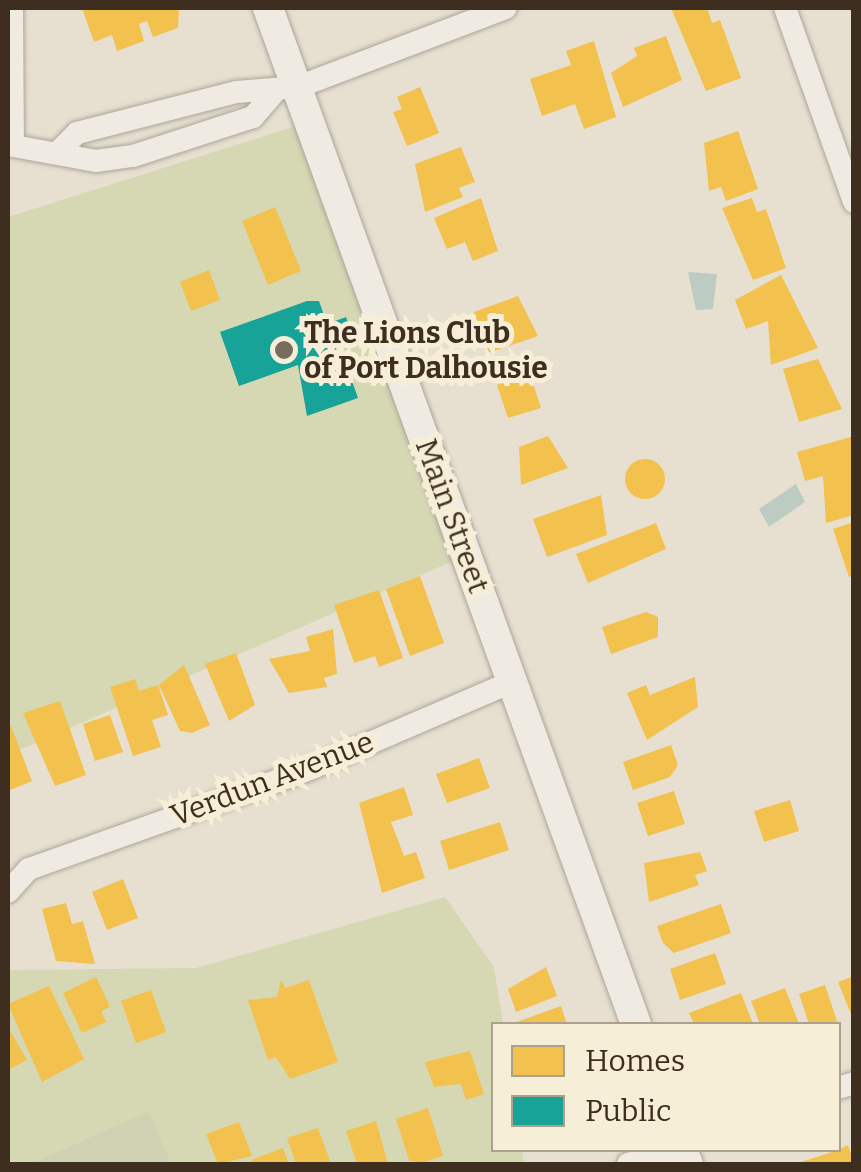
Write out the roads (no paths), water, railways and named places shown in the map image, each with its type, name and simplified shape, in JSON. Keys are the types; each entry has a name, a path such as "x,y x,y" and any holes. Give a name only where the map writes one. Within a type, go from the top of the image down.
{"main road":[{"name":"Main Street","path":"268,8 286,91 512,682 635,1022"}],"street":[{"path":"12,8 10,144 61,148 96,161 189,143 253,117 286,91"},
{"path":"61,148 77,134 184,106 286,91 506,8"},
{"path":"785,8 854,202"},
{"name":"Verdun Avenue","path":"8,892 29,868 312,768 512,682"},
{"path":"628,1164 667,1152"}],"place":[{"name":"The Lions Club of Port Dalhousie","path":"284,350"}]}
